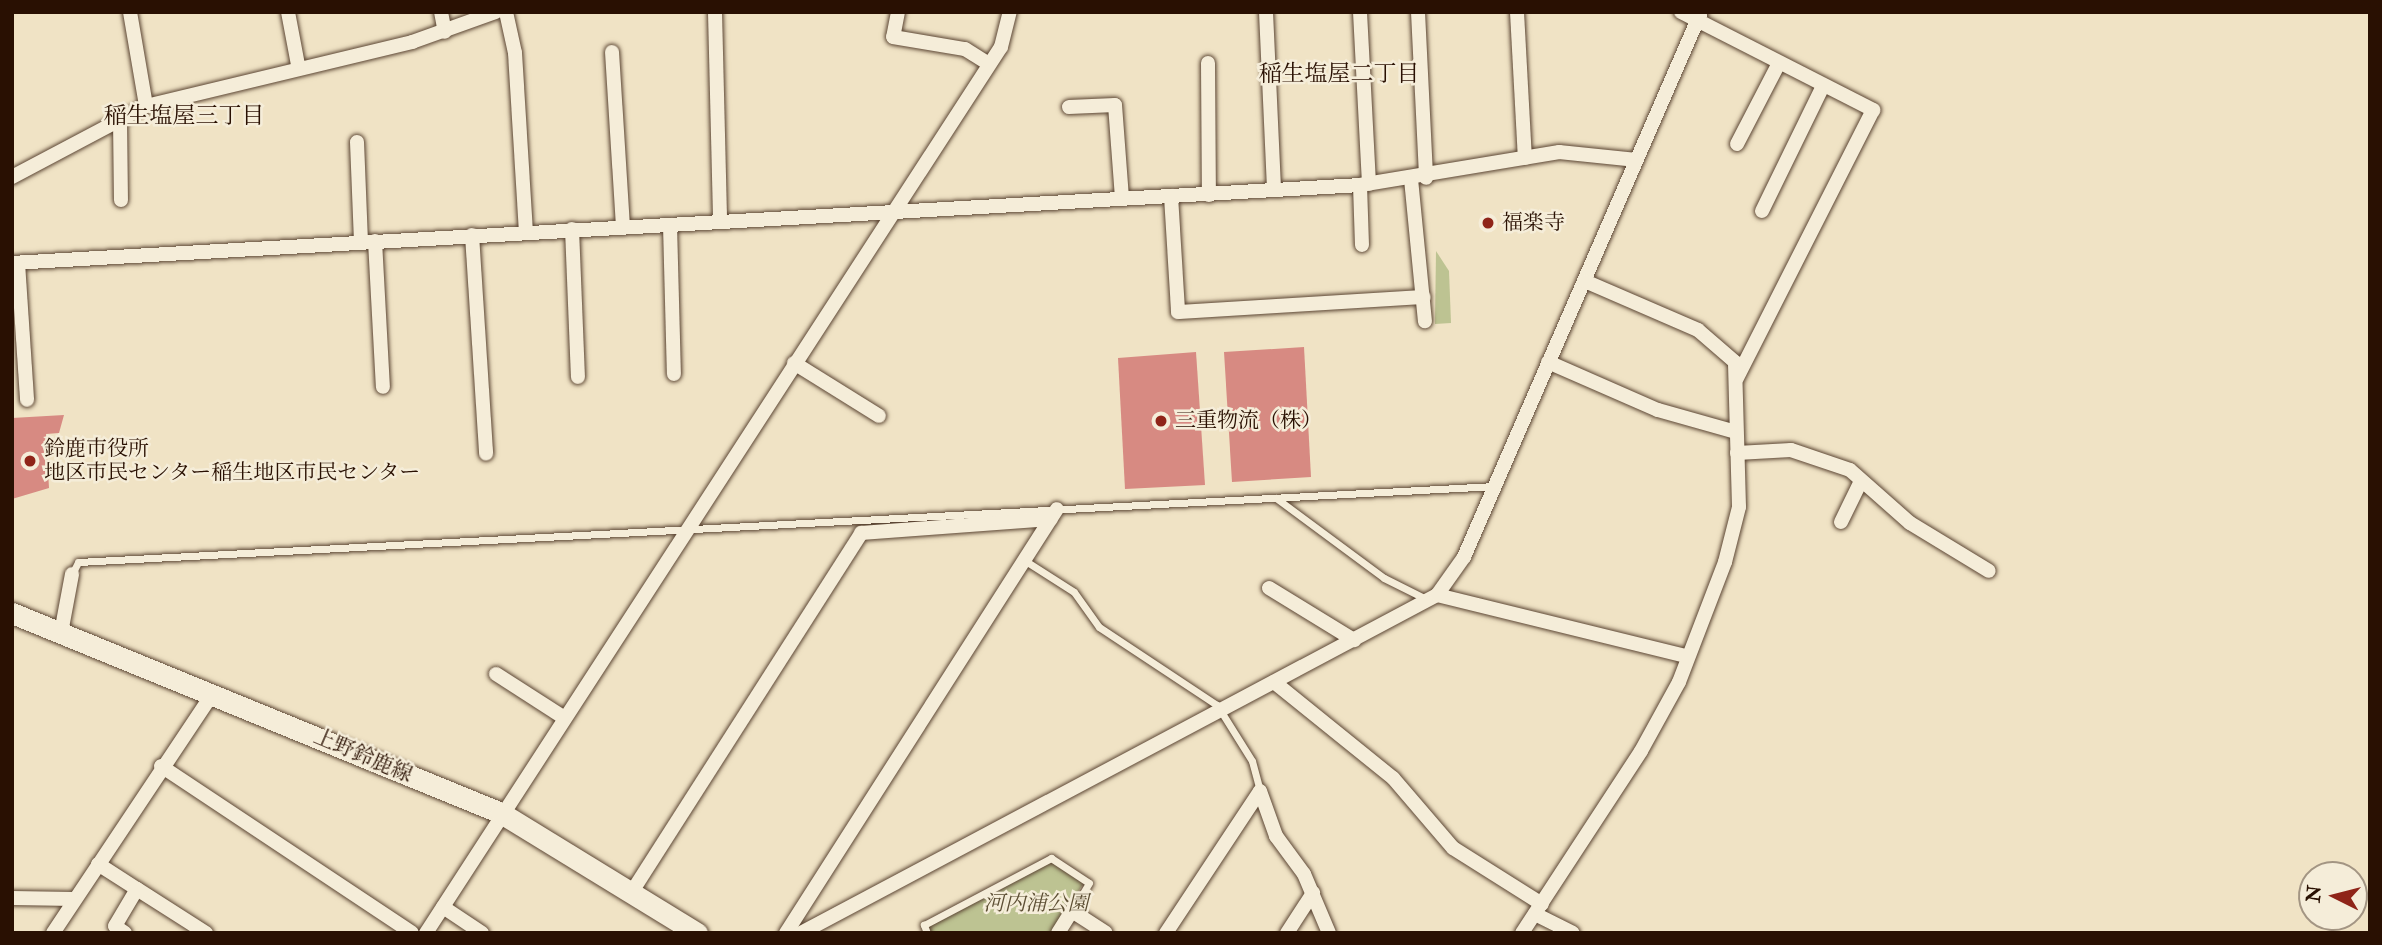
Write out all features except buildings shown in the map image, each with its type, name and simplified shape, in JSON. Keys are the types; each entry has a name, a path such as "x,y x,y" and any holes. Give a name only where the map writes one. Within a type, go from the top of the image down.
{"main road":[{"name":"上野鈴鹿線","path":"12,613 501,813 633,890 697,933"}],"street":[{"path":"130,12 146,106"},
{"path":"288,12 298,65"},
{"path":"441,12 445,32"},
{"path":"12,177 146,106 298,65 445,32 496,12"},
{"path":"506,12 515,53 526,232"},
{"path":"715,12 720,221"},
{"path":"898,12 893,37 965,49 989,64"},
{"path":"426,933 501,813 989,64 1010,12"},
{"path":"1266,12 1274,190"},
{"path":"1360,12 1364,184 1362,245"},
{"path":"1418,12 1418,179 1425,321"},
{"path":"1517,12 1525,158"},
{"path":"1681,12 1699,16 1779,63 1873,110 1737,378"},
{"path":"801,933 1222,712 1433,597 1464,557 1699,16"},
{"path":"612,52 623,226"},
{"path":"1208,63 1209,195"},
{"path":"1737,144 1779,63"},
{"path":"1762,211 1823,86"},
{"path":"1069,107 1115,105 1122,198"},
{"path":"120,120 121,200"},
{"path":"357,142 383,387"},
{"path":"27,400 15,263 1364,184 1418,179 1525,158 1574,152 1637,160"},
{"path":"1171,196 1178,312 1424,297"},
{"path":"670,225 674,374"},
{"path":"572,229 578,377"},
{"path":"472,236 486,454"},
{"path":"1522,933 1641,751 1679,682 1685,656 1734,534 1737,453 1735,362 1698,330 1585,281"},
{"path":"1548,362 1658,410 1736,432"},
{"path":"794,363 879,416"},
{"path":"1737,453 1791,450 1850,470 1860,483 1989,571"},
{"path":"1841,522 1860,483"},
{"path":"786,933 1053,514"},
{"path":"633,890 861,533 1053,514"},
{"path":"61,633 72,574"},
{"path":"1269,588 1354,640"},
{"path":"1433,597 1685,656"},
{"path":"496,674 563,718"},
{"path":"1274,682 1393,778 1453,848 1573,933"},
{"path":"53,933 161,766 213,693"},
{"path":"161,766 412,933"},
{"path":"1260,790 1276,836 1313,893 1329,933"},
{"path":"1166,933 1260,790"},
{"path":"98,864 206,933"},
{"path":"125,933 115,926 137,889"},
{"path":"1287,933 1313,893"},
{"path":"12,898 74,899"},
{"path":"443,907 482,933"},
{"path":"1058,933 1072,911 1105,933"}],"lane":[{"path":"72,574 78,562 686,529 1053,514 1276,497 1495,486"},
{"path":"1276,497 1404,592 1433,597"},
{"path":"1024,559 1074,592 1099,627 1222,712 1252,761 1260,790"},
{"path":"927,933 924,925 1051,858 1089,883 1072,911"}],"green space":[{"path":"1436,251 1449,271 1451,323 1435,324"},
{"name":"河内浦公園","path":"1051,862 1083,884 1051,933 930,933 928,925"}],"place":[{"name":"福楽寺","path":"1488,223"},
{"name":"三重物流（株）","path":"1161,421"},
{"name":"鈴鹿市役所 地区市民センター稲生地区市民センター","path":"30,461"}],"district":[{"name":"稲生塩屋二丁目","path":"1339,74"},
{"name":"稲生塩屋三丁目","path":"184,116"}]}
